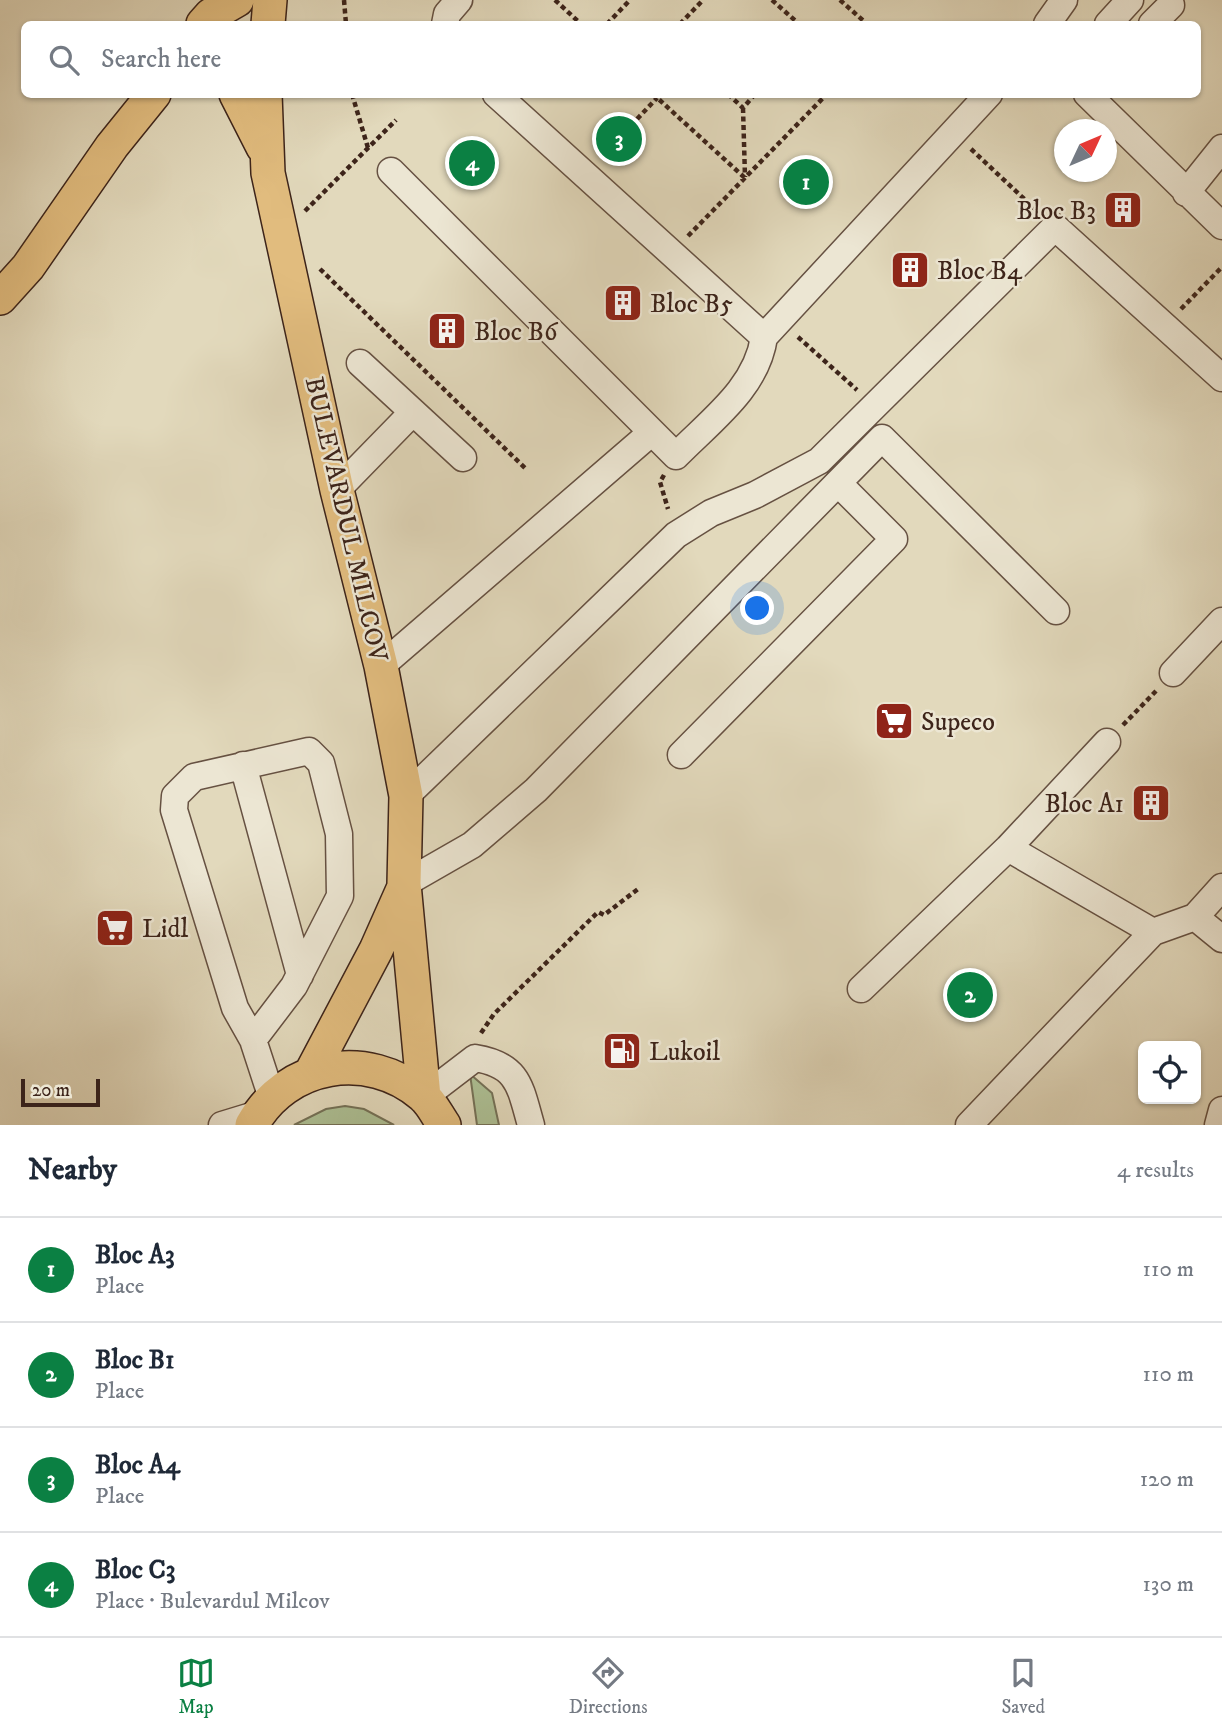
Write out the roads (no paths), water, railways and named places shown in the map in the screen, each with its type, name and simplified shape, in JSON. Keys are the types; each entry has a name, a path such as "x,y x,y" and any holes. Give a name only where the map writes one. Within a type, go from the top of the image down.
{"main road":[{"path":"206,21 211,15 255,5"},
{"path":"235,21 255,5"},
{"path":"0,298 28,267 112,146 155,98"},
{"name":"BULEVARDUL MILCOV","path":"238,98 267,156"},
{"name":"BULEVARDUL MILCOV","path":"265,98 267,156 337,490 381,666 406,796 404,884 425,1097"},
{"name":"BULEVARDUL MILCOV","path":"311,1073 376,950 404,884"},
{"path":"260,1112 311,1073 359,1067 383,1072 405,1082 425,1097 444,1125"}],"street":[{"path":"446,21 447,14 459,0"},
{"path":"1111,21 1130,0"},
{"path":"1155,21 1171,5"},
{"path":"500,98 669,254 772,329"},
{"path":"391,171 676,456 750,381 772,329 955,135 986,98"},
{"path":"1091,98 1222,226"},
{"path":"1186,193 1222,148"},
{"path":"406,796 676,535 710,513 755,495 819,461 1055,227 1222,378"},
{"path":"359,363 463,458"},
{"path":"337,490 413,412"},
{"path":"381,666 652,432"},
{"path":"404,884 472,845 536,790 881,439 1056,611"},
{"path":"681,755 894,539 838,483"},
{"path":"1174,673 1222,621"},
{"path":"861,989 1008,848 1107,742"},
{"path":"222,1125 260,1112 253,1040 235,1008 174,810 175,796 194,777 309,751 321,763 339,834 340,896 300,975 253,1040"},
{"path":"243,765 300,975"},
{"path":"1008,848 1153,932"},
{"path":"969,1125 1153,932 1195,916 1222,887"},
{"path":"1195,916 1222,939"},
{"path":"425,1097 475,1058 496,1061 518,1080 531,1125"},
{"path":"1218,1125 1222,1110"}],"place":[{"name":"Bloc A4","path":"619,139"},
{"name":"Bloc C3","path":"472,163"},
{"name":"Bloc A3","path":"806,182"},
{"name":"Bloc B3","path":"1123,210"},
{"name":"Bloc B4","path":"910,270"},
{"name":"Bloc B5","path":"623,303"},
{"name":"Bloc B6","path":"447,331"},
{"name":"Supeco","path":"894,721"},
{"name":"Bloc A1","path":"1151,803"},
{"name":"Lidl","path":"115,928"},
{"name":"Bloc B1","path":"970,995"},
{"name":"Lukoil","path":"622,1051"}]}
